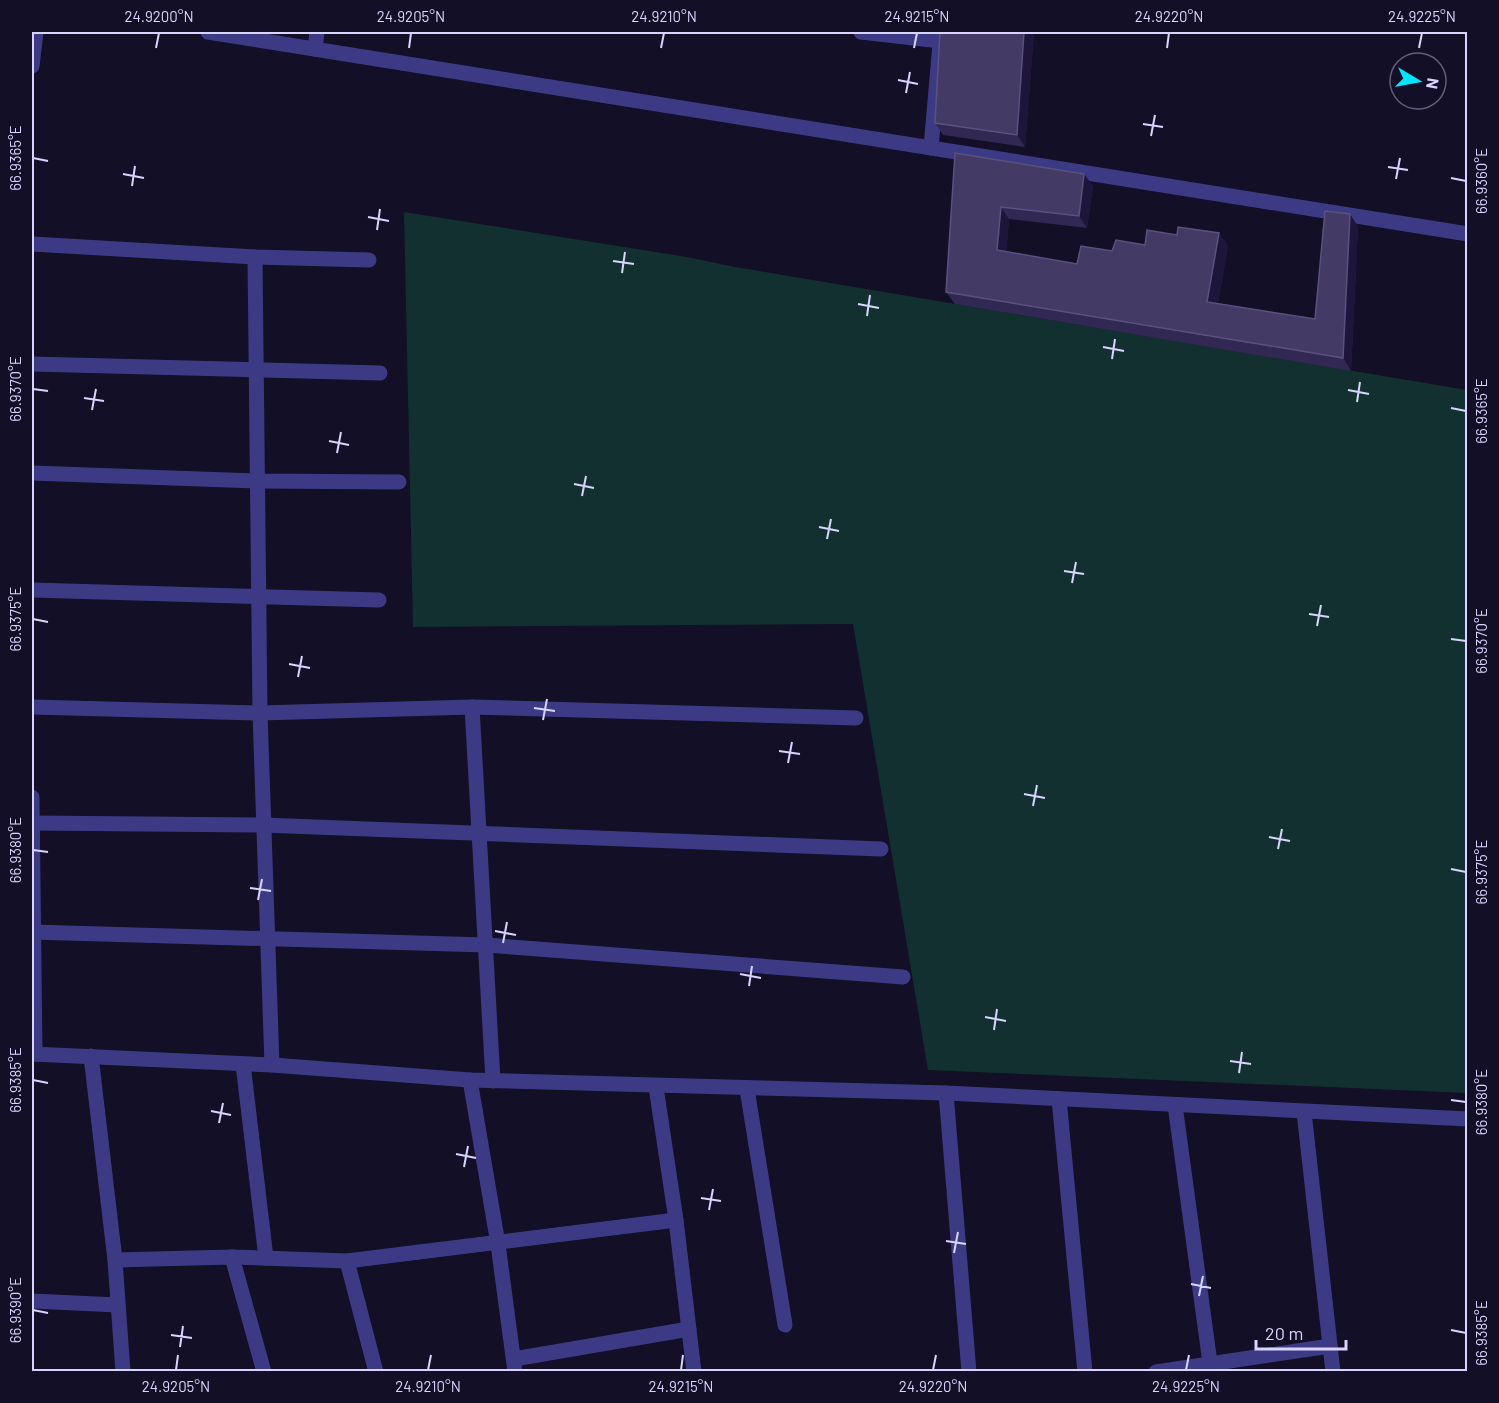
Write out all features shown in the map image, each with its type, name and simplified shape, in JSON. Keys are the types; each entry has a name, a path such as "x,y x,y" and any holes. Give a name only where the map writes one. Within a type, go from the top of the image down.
{"street":[{"path":"32,66 36,32"},
{"path":"208,32 1467,234"},
{"path":"315,49 317,32"},
{"path":"861,32 940,36 931,148"},
{"path":"32,244 255,257 369,260"},
{"path":"255,257 262,825 272,1065"},
{"path":"32,364 380,373"},
{"path":"32,473 259,481 399,482"},
{"path":"32,590 379,600"},
{"path":"32,707 260,713 472,707 856,718"},
{"path":"472,707 493,1081"},
{"path":"32,797 33,1054 272,1065 470,1080 946,1094 1467,1119"},
{"path":"32,823 262,825 881,849"},
{"path":"32,932 486,945 903,977"},
{"path":"91,1056 115,1260 123,1371"},
{"path":"243,1064 266,1258"},
{"path":"470,1080 498,1244 514,1365 689,1329"},
{"path":"656,1087 676,1220 694,1371"},
{"path":"747,1089 785,1325"},
{"path":"946,1094 969,1371"},
{"path":"1059,1100 1085,1371"},
{"path":"1175,1105 1210,1363"},
{"path":"1304,1112 1333,1371"},
{"path":"115,1260 232,1257 347,1261 498,1244 676,1220"},
{"path":"232,1257 264,1371"},
{"path":"347,1261 376,1371"},
{"path":"32,1301 118,1305"},
{"path":"1156,1371 1330,1346"}],"green space":[{"path":"404,212 687,257 1467,390 1467,1093 928,1070 853,624 413,627"}],"building":[{"path":"940,32 1024,32 1017,135 935,123"},
{"path":"955,153 1084,174 1079,216 1001,207 997,250 1077,264 1081,246 1112,251 1116,240 1145,245 1147,230 1177,235 1178,227 1219,233 1207,302 1315,319 1325,211 1350,214 1343,358 946,292"}]}
